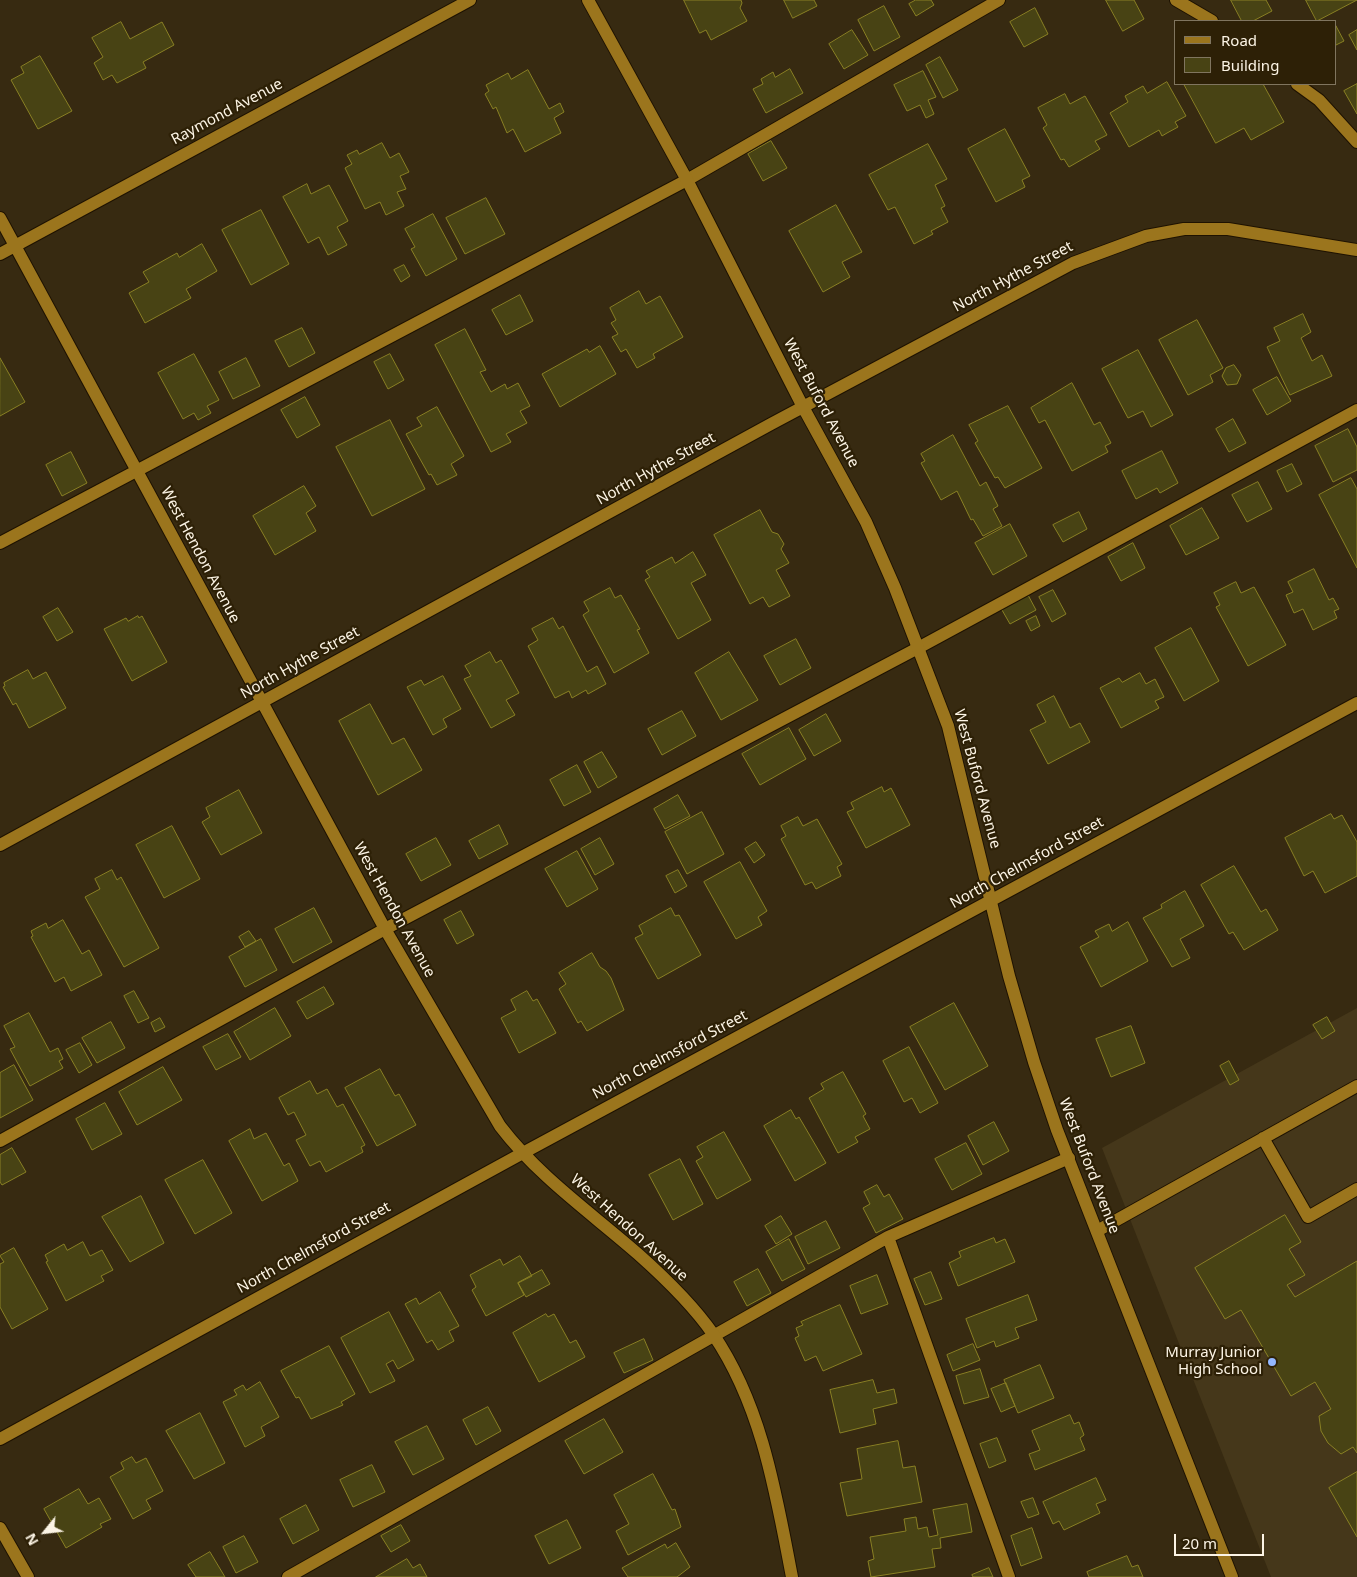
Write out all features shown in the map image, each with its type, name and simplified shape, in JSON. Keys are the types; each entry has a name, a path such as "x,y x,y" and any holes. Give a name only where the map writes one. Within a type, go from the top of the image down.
{"street":[{"name":"Raymond Avenue","path":"0,254 470,0"},
{"name":"West Buford Avenue","path":"588,0 687,180 803,407 866,522 918,648 948,726 1010,976 1034,1062 1097,1231 1232,1577"},
{"path":"0,543 687,180 999,0"},
{"path":"1176,0 1210,20"},
{"path":"1298,85 1319,100 1357,142"},
{"name":"West Hendon Avenue","path":"0,218 385,929 500,1126 521,1154 638,1254 668,1283 713,1334 741,1385 756,1420 776,1494 792,1577"},
{"name":"North Hythe Street","path":"0,845 803,407 1073,263 1146,236 1184,229 1228,229 1357,250"},
{"path":"0,1141 385,929 918,648 1357,410"},
{"name":"North Chelmsford Street","path":"0,1439 521,1154 1357,703"},
{"path":"1097,1231 1357,1086"},
{"path":"1263,1138 1308,1217 1357,1189"},
{"path":"288,1577 713,1334 888,1237 1069,1158"},
{"path":"888,1237 1009,1577"},
{"path":"0,1528 28,1577"}],"shaded area":[{"name":"Murray Junior High School","path":"1357,1008 1357,1577 1271,1577 1102,1148"}],"building":[{"path":"684,0 741,0 740,8 747,21 711,40 706,30 700,33"},
{"path":"784,0 814,0 817,6 793,18"},
{"path":"916,0 931,0 934,5 916,16 909,4"},
{"path":"1106,0 1134,0 1144,19 1123,31"},
{"path":"1231,0 1266,0 1272,11 1255,20 1241,20"},
{"path":"1306,0 1357,0 1319,20 1316,20"},
{"path":"884,6 900,37 874,51 858,20"},
{"path":"1035,8 1048,34 1024,47 1010,22"},
{"path":"121,22 130,39 162,22 174,45 143,62 146,68 117,83 112,75 103,80 94,63 103,57 92,38"},
{"path":"1337,28 1344,41 1337,44"},
{"path":"852,30 868,55 844,69 829,44"},
{"path":"1357,30 1357,50 1349,35"},
{"path":"40,56 72,111 38,129 11,80 24,73 21,67"},
{"path":"940,57 958,90 943,98 926,65"},
{"path":"790,69 803,93 766,113 753,89 763,84 761,79 773,72 775,77"},
{"path":"528,70 549,109 560,103 564,112 554,118 561,133 525,152 513,129 507,133 496,107 493,109 485,94 489,91 486,85 508,73 511,79"},
{"path":"923,71 936,97 928,100 934,114 926,118 920,105 907,111 894,85"},
{"path":"1167,82 1186,116 1175,122 1178,127 1162,136 1159,130 1129,147 1110,113 1128,102 1125,96 1143,86 1147,93"},
{"path":"1357,84 1357,114 1344,91"},
{"path":"1185,85 1264,85 1284,122 1251,140 1244,128 1216,143"},
{"path":"1065,94 1070,104 1085,96 1107,135 1095,141 1100,149 1069,167 1064,159 1061,160 1043,128 1047,125 1038,108"},
{"path":"1005,129 1030,176 1022,180 1025,187 996,202 968,149"},
{"path":"771,141 787,168 763,181 748,154"},
{"path":"382,143 390,158 399,153 409,172 400,176 406,189 397,192 404,206 386,215 380,202 365,209 345,168 352,164 347,155 357,150 359,154"},
{"path":"928,144 947,179 935,185 945,206 941,208 948,222 931,231 933,234 914,244 895,207 888,210 869,175"},
{"path":"307,184 311,194 329,185 348,221 337,227 347,245 328,255 319,237 308,243 283,197"},
{"path":"486,198 505,234 465,254 446,218"},
{"path":"836,205 862,252 842,262 850,277 823,292 789,231"},
{"path":"261,210 289,264 251,285 222,230"},
{"path":"433,214 457,259 426,276 411,249 415,247 405,229"},
{"path":"202,244 217,271 186,289 191,298 145,323 129,293 149,282 143,272 177,253 179,257"},
{"path":"404,265 410,276 401,282 394,270"},
{"path":"639,291 646,304 660,296 683,337 653,354 655,358 637,368 626,349 621,352 612,337 618,334 611,323 616,320 610,308"},
{"path":"520,295 533,321 506,335 492,310"},
{"path":"1303,314 1311,332 1301,338 1312,361 1322,355 1332,376 1290,395 1267,347 1280,341 1274,328"},
{"path":"1197,320 1223,368 1210,375 1213,382 1188,395 1159,340"},
{"path":"302,328 315,353 289,367 275,341"},
{"path":"465,329 486,370 480,372 491,392 505,384 507,389 518,383 530,406 520,411 527,423 506,434 511,442 491,452 435,345"},
{"path":"600,346 616,374 560,407 542,374 587,349 589,352"},
{"path":"1138,350 1173,415 1151,427 1143,411 1128,418 1102,369"},
{"path":"194,354 219,400 207,406 211,413 198,420 194,413 183,419 158,373"},
{"path":"390,354 404,380 388,389 374,362"},
{"path":"0,358 25,402 0,416"},
{"path":"246,358 260,386 233,399 219,372"},
{"path":"1234,365 1241,375 1237,384 1227,385 1222,376 1226,368"},
{"path":"1277,377 1291,401 1267,415 1253,390"},
{"path":"1072,383 1094,425 1100,422 1111,443 1105,446 1108,452 1072,471 1045,420 1039,423 1031,408"},
{"path":"305,397 320,425 297,438 281,410"},
{"path":"1008,406 1042,468 1005,488 998,477 995,478 975,443 978,441 969,425"},
{"path":"437,407 464,456 451,464 457,475 437,485 431,474 429,475 406,434 422,426 417,418"},
{"path":"1233,419 1246,443 1229,452 1216,429"},
{"path":"390,420 425,489 372,516 336,447"},
{"path":"1348,429 1357,447 1357,470 1333,482 1315,446"},
{"path":"953,435 980,486 986,482 998,506 993,509 1002,526 983,536 973,519 971,520 957,491 941,500 921,463 925,461 921,454"},
{"path":"1162,451 1178,483 1160,493 1157,488 1136,499 1122,471"},
{"path":"71,452 87,483 62,496 46,465"},
{"path":"1292,464 1302,484 1287,492 1277,471"},
{"path":"1351,478 1357,489 1357,568 1319,495"},
{"path":"1258,482 1272,509 1247,522 1232,495"},
{"path":"304,486 316,506 306,513 316,531 275,555 253,516"},
{"path":"1202,508 1219,538 1186,555 1170,526"},
{"path":"760,510 772,532 778,534 784,544 781,549 789,563 776,570 790,596 769,607 763,597 750,604 714,535"},
{"path":"1079,512 1087,529 1063,542 1053,525"},
{"path":"1010,524 1027,556 993,575 975,543"},
{"path":"1133,543 1145,568 1121,581 1108,557"},
{"path":"693,552 706,575 691,583 711,620 678,639 645,580 650,577 646,571 672,557 675,563"},
{"path":"1314,569 1329,600 1333,598 1339,609 1334,611 1337,618 1313,630 1303,609 1294,613 1286,595 1293,592 1288,582"},
{"path":"1236,582 1241,593 1254,587 1286,645 1248,666 1216,607 1220,605 1214,593"},
{"path":"610,588 615,598 621,595 640,629 637,630 649,653 614,673 583,615 589,611 584,602"},
{"path":"1053,590 1066,614 1052,622 1039,597"},
{"path":"1028,595 1036,610 1010,624 1002,610"},
{"path":"58,608 73,632 57,641 43,617"},
{"path":"138,616 139,618 142,616 167,662 132,681 104,629 126,618 128,621"},
{"path":"1036,616 1040,626 1031,631 1026,621"},
{"path":"553,618 559,629 563,626 587,672 597,666 606,684 588,694 586,690 572,698 569,691 555,698 528,646 538,640 532,629"},
{"path":"1191,628 1219,681 1184,701 1155,648"},
{"path":"796,639 811,668 780,685 764,656"},
{"path":"490,652 496,663 501,660 519,693 506,700 515,715 491,728 464,679 471,676 465,666"},
{"path":"729,652 758,700 721,720 695,673"},
{"path":"28,670 33,679 46,672 66,708 29,728 16,703 13,705 3,687 5,686 4,683"},
{"path":"1140,673 1146,684 1155,679 1164,697 1155,701 1159,708 1121,728 1100,688 1119,678 1122,682"},
{"path":"443,676 461,709 443,719 447,727 433,735 407,687 421,680 424,685"},
{"path":"1054,696 1070,728 1080,723 1090,742 1048,764 1030,730 1046,722 1037,705"},
{"path":"370,704 392,744 404,738 422,770 378,795 339,721"},
{"path":"682,711 696,736 662,755 648,729"},
{"path":"826,714 841,741 814,756 799,730"},
{"path":"789,728 806,759 760,785 742,754"},
{"path":"602,752 617,777 598,788 584,762"},
{"path":"577,765 591,792 564,806 550,780"},
{"path":"882,787 884,792 891,788 910,825 866,848 847,812 854,809 851,803"},
{"path":"239,790 262,833 221,855 202,822 210,817 206,808"},
{"path":"678,795 690,816 665,829 654,809"},
{"path":"702,812 724,854 687,874 665,832"},
{"path":"1331,814 1334,819 1342,815 1357,842 1357,876 1325,893 1313,871 1304,876 1285,838"},
{"path":"798,817 803,826 817,819 842,864 837,867 841,876 816,889 812,882 805,885 781,839 786,836 781,826"},
{"path":"499,825 508,844 479,859 469,841"},
{"path":"172,826 200,879 164,898 136,845"},
{"path":"436,838 451,865 421,881 406,854"},
{"path":"600,838 614,864 595,875 581,849"},
{"path":"756,842 765,855 754,863 745,849"},
{"path":"577,851 598,889 567,907 545,869"},
{"path":"740,862 767,911 758,917 762,925 736,939 704,882"},
{"path":"1234,866 1261,912 1266,909 1278,930 1244,950 1233,932 1229,934 1201,885"},
{"path":"112,870 117,880 121,877 159,948 124,967 85,897 100,889 95,879"},
{"path":"678,870 687,886 675,893 666,876"},
{"path":"1185,891 1204,926 1180,939 1190,958 1172,967 1143,918 1162,908 1161,905"},
{"path":"314,908 332,942 293,963 275,929"},
{"path":"671,908 675,916 679,915 701,955 658,979 635,938 643,934 639,926"},
{"path":"461,911 474,935 457,944 444,920"},
{"path":"63,920 82,954 89,950 102,975 71,991 64,977 55,982 31,937 33,936 31,931 46,923 48,928"},
{"path":"1128,922 1148,961 1101,987 1080,947 1099,937 1095,931 1109,924 1112,931"},
{"path":"249,931 256,941 245,947 239,937"},
{"path":"261,939 277,970 245,987 229,957"},
{"path":"592,953 600,967 611,978 624,1010 587,1031 581,1021 578,1023 559,989 566,984 559,973"},
{"path":"324,987 334,1004 307,1019 297,1002"},
{"path":"134,991 149,1018 138,1023 124,996"},
{"path":"527,991 533,1001 537,999 556,1033 519,1053 501,1018 516,1010 511,1000"},
{"path":"954,1003 988,1066 945,1090 910,1027"},
{"path":"275,1008 291,1036 250,1060 234,1032"},
{"path":"29,1013 50,1052 58,1048 63,1059 59,1061 63,1068 30,1086 10,1049 15,1047 4,1026"},
{"path":"1327,1017 1335,1031 1322,1039 1313,1025"},
{"path":"160,1018 165,1027 155,1032 151,1023"},
{"path":"111,1022 125,1048 97,1063 82,1038"},
{"path":"1131,1026 1145,1063 1111,1077 1096,1039"},
{"path":"228,1034 241,1057 216,1070 203,1047"},
{"path":"80,1043 92,1065 79,1073 66,1050"},
{"path":"909,1047 938,1103 920,1113 912,1098 904,1102 883,1061"},
{"path":"1229,1061 1239,1080 1230,1085 1220,1066"},
{"path":"14,1065 33,1100 0,1118 0,1073"},
{"path":"163,1067 182,1100 137,1125 119,1092"},
{"path":"380,1069 395,1096 399,1094 416,1125 377,1146 345,1088"},
{"path":"843,1072 866,1114 863,1116 870,1129 855,1137 858,1142 838,1153 809,1098 824,1089 821,1084"},
{"path":"310,1081 317,1094 327,1089 337,1107 343,1104 365,1145 361,1147 363,1152 326,1172 320,1161 310,1166 296,1140 306,1135 294,1112 288,1115 279,1098"},
{"path":"105,1103 122,1134 92,1150 76,1119"},
{"path":"791,1110 796,1119 799,1117 826,1163 795,1181 764,1126"},
{"path":"994,1122 1009,1151 983,1165 968,1136"},
{"path":"250,1129 254,1139 266,1133 284,1166 289,1163 298,1181 262,1201 229,1141"},
{"path":"724,1132 751,1180 717,1199 696,1161 703,1157 697,1147"},
{"path":"966,1143 982,1174 952,1190 935,1159"},
{"path":"12,1148 26,1172 2,1185 0,1182 0,1155"},
{"path":"680,1159 703,1204 673,1220 649,1175"},
{"path":"203,1160 232,1213 195,1234 165,1180"},
{"path":"877,1185 884,1197 889,1194 903,1219 876,1233 863,1208 870,1204 864,1192"},
{"path":"141,1196 164,1243 130,1262 102,1217"},
{"path":"1285,1215 1301,1242 1289,1249 1305,1275 1287,1285 1295,1297 1357,1261 1357,1453 1353,1447 1341,1454 1328,1443 1321,1431 1319,1416 1331,1409 1315,1382 1291,1396 1241,1310 1225,1319 1195,1268"},
{"path":"781,1216 792,1234 776,1244 765,1226"},
{"path":"826,1221 840,1248 808,1264 795,1237"},
{"path":"994,1238 996,1243 1005,1239 1015,1262 958,1286 949,1263 961,1257 959,1252"},
{"path":"789,1239 805,1269 782,1281 766,1252"},
{"path":"83,1242 90,1256 102,1250 113,1270 101,1276 104,1281 66,1301 46,1262 48,1261 45,1255 64,1244 67,1250"},
{"path":"14,1248 48,1309 12,1329 0,1307 0,1264 4,1262 0,1256"},
{"path":"520,1256 532,1276 518,1283 524,1295 486,1316 472,1290 476,1287 470,1275 500,1259 503,1265"},
{"path":"758,1269 771,1293 747,1306 734,1282"},
{"path":"542,1270 550,1284 526,1297 518,1283"},
{"path":"931,1272 942,1299 925,1305 914,1279"},
{"path":"877,1275 888,1304 861,1314 850,1286"},
{"path":"440,1292 459,1326 449,1331 454,1341 438,1350 432,1340 427,1343 405,1304 416,1298 419,1304"},
{"path":"1028,1295 1037,1320 1015,1328 1019,1338 996,1347 994,1341 977,1348 966,1319"},
{"path":"840,1305 862,1354 823,1371 816,1356 805,1361 795,1338 799,1336 796,1328 803,1325 801,1322"},
{"path":"389,1312 414,1360 398,1369 393,1360 386,1364 395,1381 370,1393 341,1338"},
{"path":"546,1314 548,1317 554,1314 570,1343 576,1340 585,1357 539,1382 513,1333"},
{"path":"644,1339 653,1360 624,1373 614,1353"},
{"path":"973,1344 980,1360 953,1371 947,1355"},
{"path":"329,1346 355,1394 341,1402 343,1405 311,1419 299,1397 296,1398 281,1371"},
{"path":"1040,1365 1054,1398 1018,1413 1004,1380"},
{"path":"980,1369 989,1397 964,1404 956,1376"},
{"path":"873,1380 877,1393 894,1389 897,1403 873,1409 876,1424 840,1433 830,1390"},
{"path":"260,1382 279,1417 261,1427 265,1436 245,1447 223,1402 237,1395 234,1390 243,1385 246,1390"},
{"path":"1006,1383 1015,1406 1001,1412 991,1389"},
{"path":"488,1407 501,1431 476,1445 463,1420"},
{"path":"200,1413 225,1463 194,1479 166,1431"},
{"path":"1070,1415 1074,1424 1079,1422 1084,1435 1080,1438 1085,1450 1035,1470 1029,1454 1040,1450 1032,1431"},
{"path":"604,1419 623,1452 584,1474 565,1441"},
{"path":"427,1426 444,1459 413,1475 395,1442"},
{"path":"997,1438 1006,1461 989,1468 980,1444"},
{"path":"898,1441 903,1468 915,1466 922,1502 847,1516 840,1483 862,1479 857,1449"},
{"path":"132,1457 136,1463 146,1458 163,1491 146,1500 151,1509 133,1519 110,1477 124,1469 121,1463"},
{"path":"372,1465 385,1492 353,1507 340,1480"},
{"path":"1357,1472 1357,1537 1329,1488"},
{"path":"653,1474 672,1510 675,1509 681,1527 628,1555 616,1531 629,1524 614,1495"},
{"path":"1096,1478 1106,1500 1096,1504 1100,1513 1064,1530 1059,1521 1053,1524 1043,1502"},
{"path":"79,1489 88,1504 99,1498 111,1519 100,1524 102,1527 66,1548 44,1509"},
{"path":"1033,1498 1039,1514 1028,1518 1021,1502"},
{"path":"967,1504 972,1532 940,1538 941,1548 932,1549 935,1567 871,1577 868,1561 874,1559 870,1537 906,1531 904,1519 916,1517 918,1529 927,1527 929,1537 938,1535 933,1510"},
{"path":"306,1505 319,1530 293,1544 280,1519"},
{"path":"567,1520 581,1548 549,1564 535,1536"},
{"path":"401,1525 410,1541 391,1552 381,1536"},
{"path":"1032,1528 1042,1558 1021,1566 1011,1536"},
{"path":"244,1536 258,1562 236,1573 223,1547"},
{"path":"676,1543 690,1567 677,1577 628,1577 622,1568 665,1544 667,1548"},
{"path":"210,1552 225,1577 196,1577 188,1565"},
{"path":"1127,1556 1132,1567 1138,1565 1143,1577 1089,1577 1087,1572"},
{"path":"407,1559 413,1568 420,1564 427,1577 376,1577"},
{"path":"989,1568 993,1577 973,1577 972,1575"}],"place":[{"name":"Murray Junior High School","path":"1272,1362"}]}
